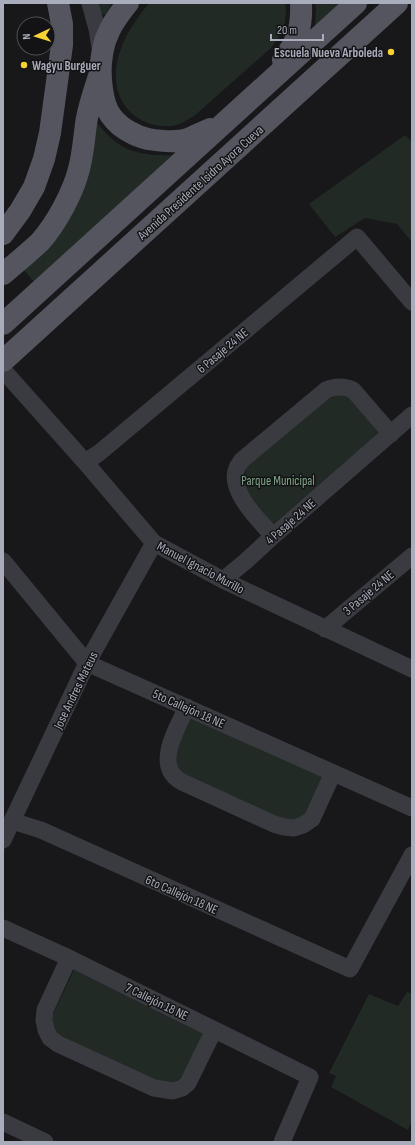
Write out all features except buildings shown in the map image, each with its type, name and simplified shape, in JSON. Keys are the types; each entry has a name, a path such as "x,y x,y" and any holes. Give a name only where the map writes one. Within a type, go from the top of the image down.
{"main road":[{"path":"3,234 20,211 34,187 44,158 50,133 62,45 62,24 58,3"},
{"path":"3,274 40,241 58,217 71,192 79,170 84,146 86,123 108,33 119,14 128,3"},
{"path":"263,87 294,46 300,22 301,3"},
{"name":"Avenida Presidente Isidro Ayora Cueva","path":"3,324 356,3"},
{"name":"Avenida Presidente Isidro Ayora Cueva","path":"3,361 348,49 396,3"},
{"path":"325,31 348,49"},
{"path":"101,62 103,95 111,116 118,124 136,135 143,138 160,141 187,140 224,123"}],"street":[{"path":"90,3 97,29 101,62"},
{"name":"6 Pasaje 24 NE","path":"85,462 105,448 357,237 412,302"},
{"name":"Manuel Ignacio Murillo","path":"3,370 85,462 154,543 222,580 412,669"},
{"path":"273,536 241,497 236,488 236,468 242,460 326,390 332,387 347,387 353,390 390,434"},
{"name":"4 Pasaje 24 NE","path":"222,580 246,561 412,415"},
{"name":"Jose Andres Mateus","path":"3,840 87,663 154,543"},
{"name":"3 Pasaje 24 NE","path":"325,629 412,556"},
{"name":"5to Callejón 18 NE","path":"3,561 87,663 412,808"},
{"path":"188,708 170,746 167,758 169,767 174,776 182,782 274,824 294,828 303,825 312,819 333,773"},
{"name":"6to Callejón 18 NE","path":"12,821 40,830 350,969 412,855"},
{"name":"7 Callejón 18 NE","path":"3,928 69,958 310,1077 282,1142"},
{"path":"69,958 45,1010 44,1020 46,1030 50,1038 58,1044 154,1088 173,1091 182,1088 188,1083 214,1030"},
{"path":"3,1122 45,1142"}],"green space":[{"path":"99,3 112,3 105,15 101,14"},
{"path":"149,3 285,3 285,22 281,34 270,49 194,116 172,126 160,126 139,119 130,112 119,94 116,83 117,61 123,43 137,18"},
{"path":"315,3 341,3 315,27"},
{"path":"95,121 114,141 123,147 151,155 172,155 34,282 23,269"},
{"path":"405,135 412,142 412,242 397,224 365,218 335,237 309,204"},
{"name":"Parque Municipal","path":"336,394 348,397 379,433 273,524 246,490 244,478 247,466 324,402"},
{"path":"192,717 326,776 307,815 283,823 178,772 176,749"},
{"path":"74,970 204,1032 184,1075 172,1084 162,1085 53,1034 52,1016"},
{"path":"407,992 412,994 412,1121 408,1130 331,1087 336,1076 329,1073 369,994 398,1006"}],"place":[{"name":"Escuela Nueva Arboleda","path":"391,52"},
{"name":"Wagyu Burguer","path":"24,65"}]}
